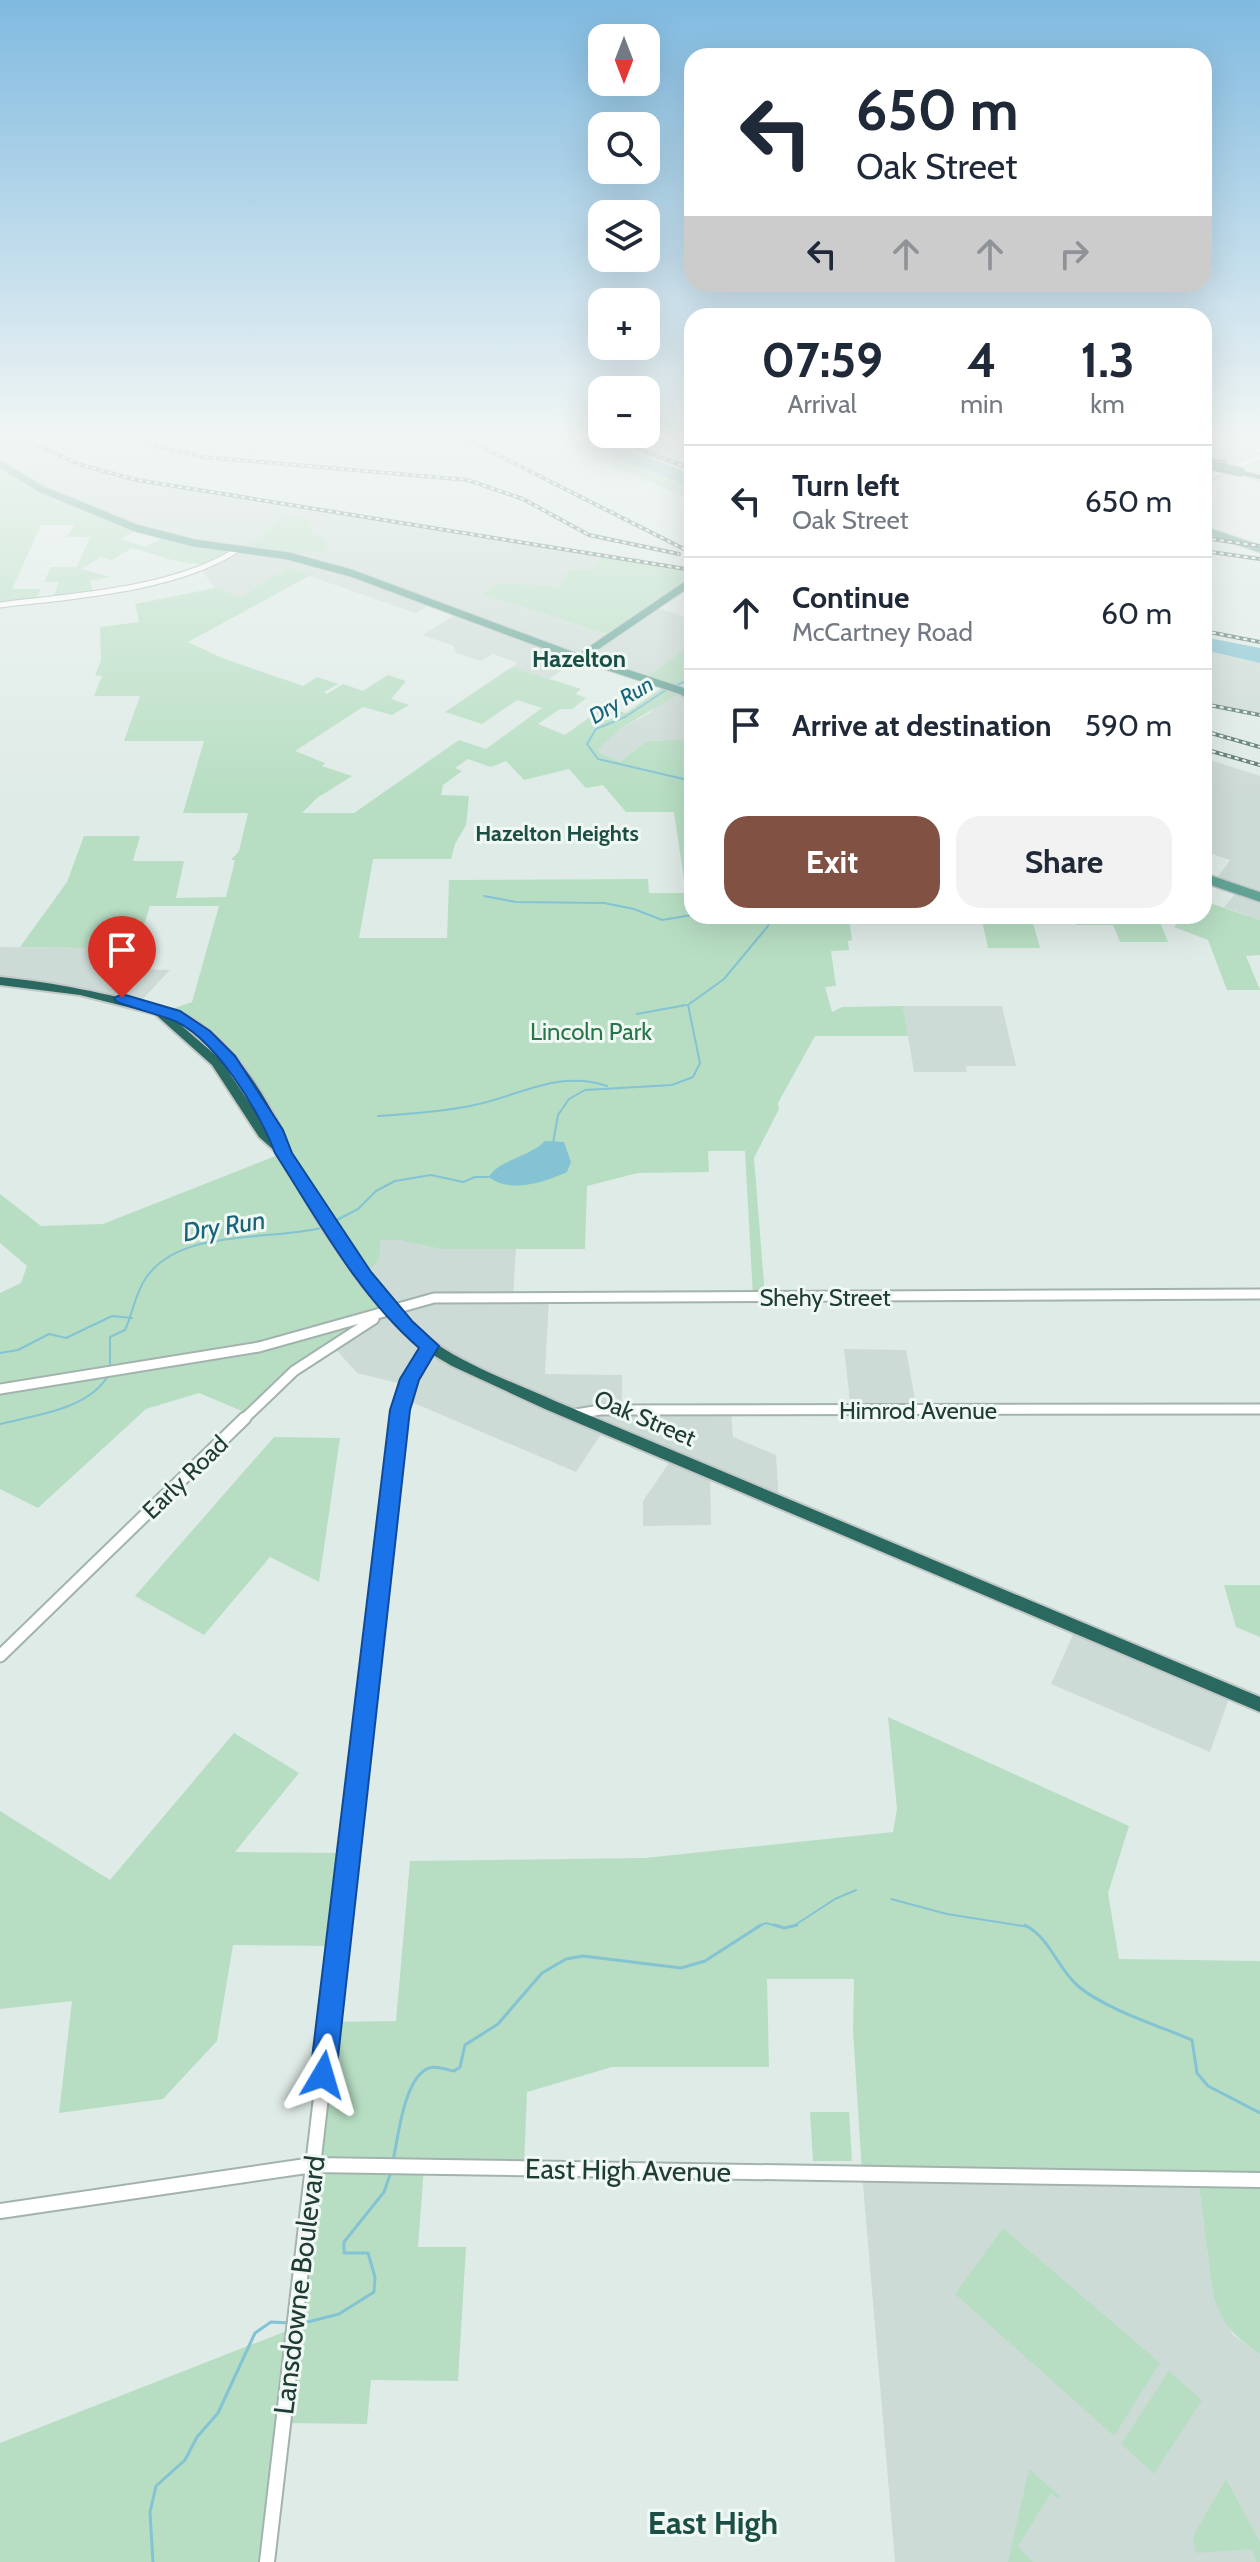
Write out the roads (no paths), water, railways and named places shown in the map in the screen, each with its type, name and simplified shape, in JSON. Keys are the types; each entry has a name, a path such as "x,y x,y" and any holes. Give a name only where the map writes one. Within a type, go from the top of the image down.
{"highway":[{"name":"Oak Street","path":"0,981 99,993 160,1013 216,1062 264,1134 283,1152 386,1312 429,1346 491,1379 1260,1705"}],"main road":[{"path":"284,556 351,573 579,658 684,692"},
{"path":"579,658 684,586"},
{"path":"1212,881 1260,897"}],"street":[{"path":"0,605 144,582 231,556"},
{"name":"Shehy Street","path":"386,1312 434,1298 1260,1294"},
{"path":"0,1389 259,1347 386,1312"},
{"name":"Early Road","path":"0,1656 294,1371 386,1312"},
{"name":"Lansdowne Boulevard","path":"267,2562 400,1410 409,1379 429,1346"},
{"name":"Himrod Avenue","path":"576,1414 600,1410 1260,1409"},
{"name":"East High Avenue","path":"0,2211 313,2165 1260,2180"}],"water":[{"path":"1212,639 1260,648 1260,663 1212,652"},
{"path":"545,1141 564,1142 571,1162 567,1172 517,1186 489,1177 499,1167"}],"waterway":[{"name":"Dry Run","path":"675,686 684,682"},
{"name":"Dry Run","path":"666,690 625,717 596,729 587,744 598,759 684,779"},
{"path":"484,896 516,902 604,903 634,909 662,920 684,916"},
{"name":"Dry Run","path":"553,1143 558,1115 569,1099 585,1090 672,1085 693,1077 700,1063 688,1005 724,979 769,924"},
{"path":"637,1014 686,1005"},
{"path":"378,1116 470,1106 555,1082 589,1082 607,1086"},
{"name":"Dry Run","path":"331,1223 358,1209 376,1191 395,1181 431,1175 463,1182 475,1177 489,1177"},
{"name":"Dry Run","path":"129,1318 146,1278 161,1262 180,1251 226,1239 321,1228"},
{"path":"0,1353 18,1350 49,1334 66,1338 112,1316 129,1318"},
{"name":"Dry Run","path":"110,1366 110,1337 125,1330 129,1318"},
{"name":"Dry Run","path":"0,1424 74,1404 87,1397 108,1376"},
{"path":"794,1926 835,1899 856,1890"},
{"path":"891,1899 947,1914 1028,1927"},
{"path":"760,1926 766,1923 780,1927"},
{"path":"775,1925 784,1928 794,1926"},
{"path":"393,2161 408,2095 420,2074 432,2067 454,2071 460,2067 465,2045 498,2024 542,1973 566,1959 583,1956 681,1968 705,1961 760,1926"},
{"path":"1028,1927 1048,1946 1078,1986 1117,2010 1192,2040 1197,2073 1208,2086 1260,2113"},
{"path":"300,2324 339,2314 374,2292 375,2277 368,2253 344,2253 344,2242 384,2192 391,2172"},
{"path":"153,2562 150,2512 156,2486 185,2460 197,2437 218,2413 255,2333 271,2322 290,2323"}],"railway":[{"path":"603,556 684,569"},
{"path":"1236,556 1260,559"},
{"path":"1212,633 1260,642"},
{"path":"1212,706 1260,715"},
{"path":"1212,733 1260,747"},
{"path":"1212,751 1260,765"}],"district":[{"name":"Hazelton","path":"579,658"},
{"name":"Hazelton Heights","path":"557,833"},
{"name":"East High","path":"713,2522"}],"park label":[{"name":"Lincoln Park","path":"591,1031"}]}
